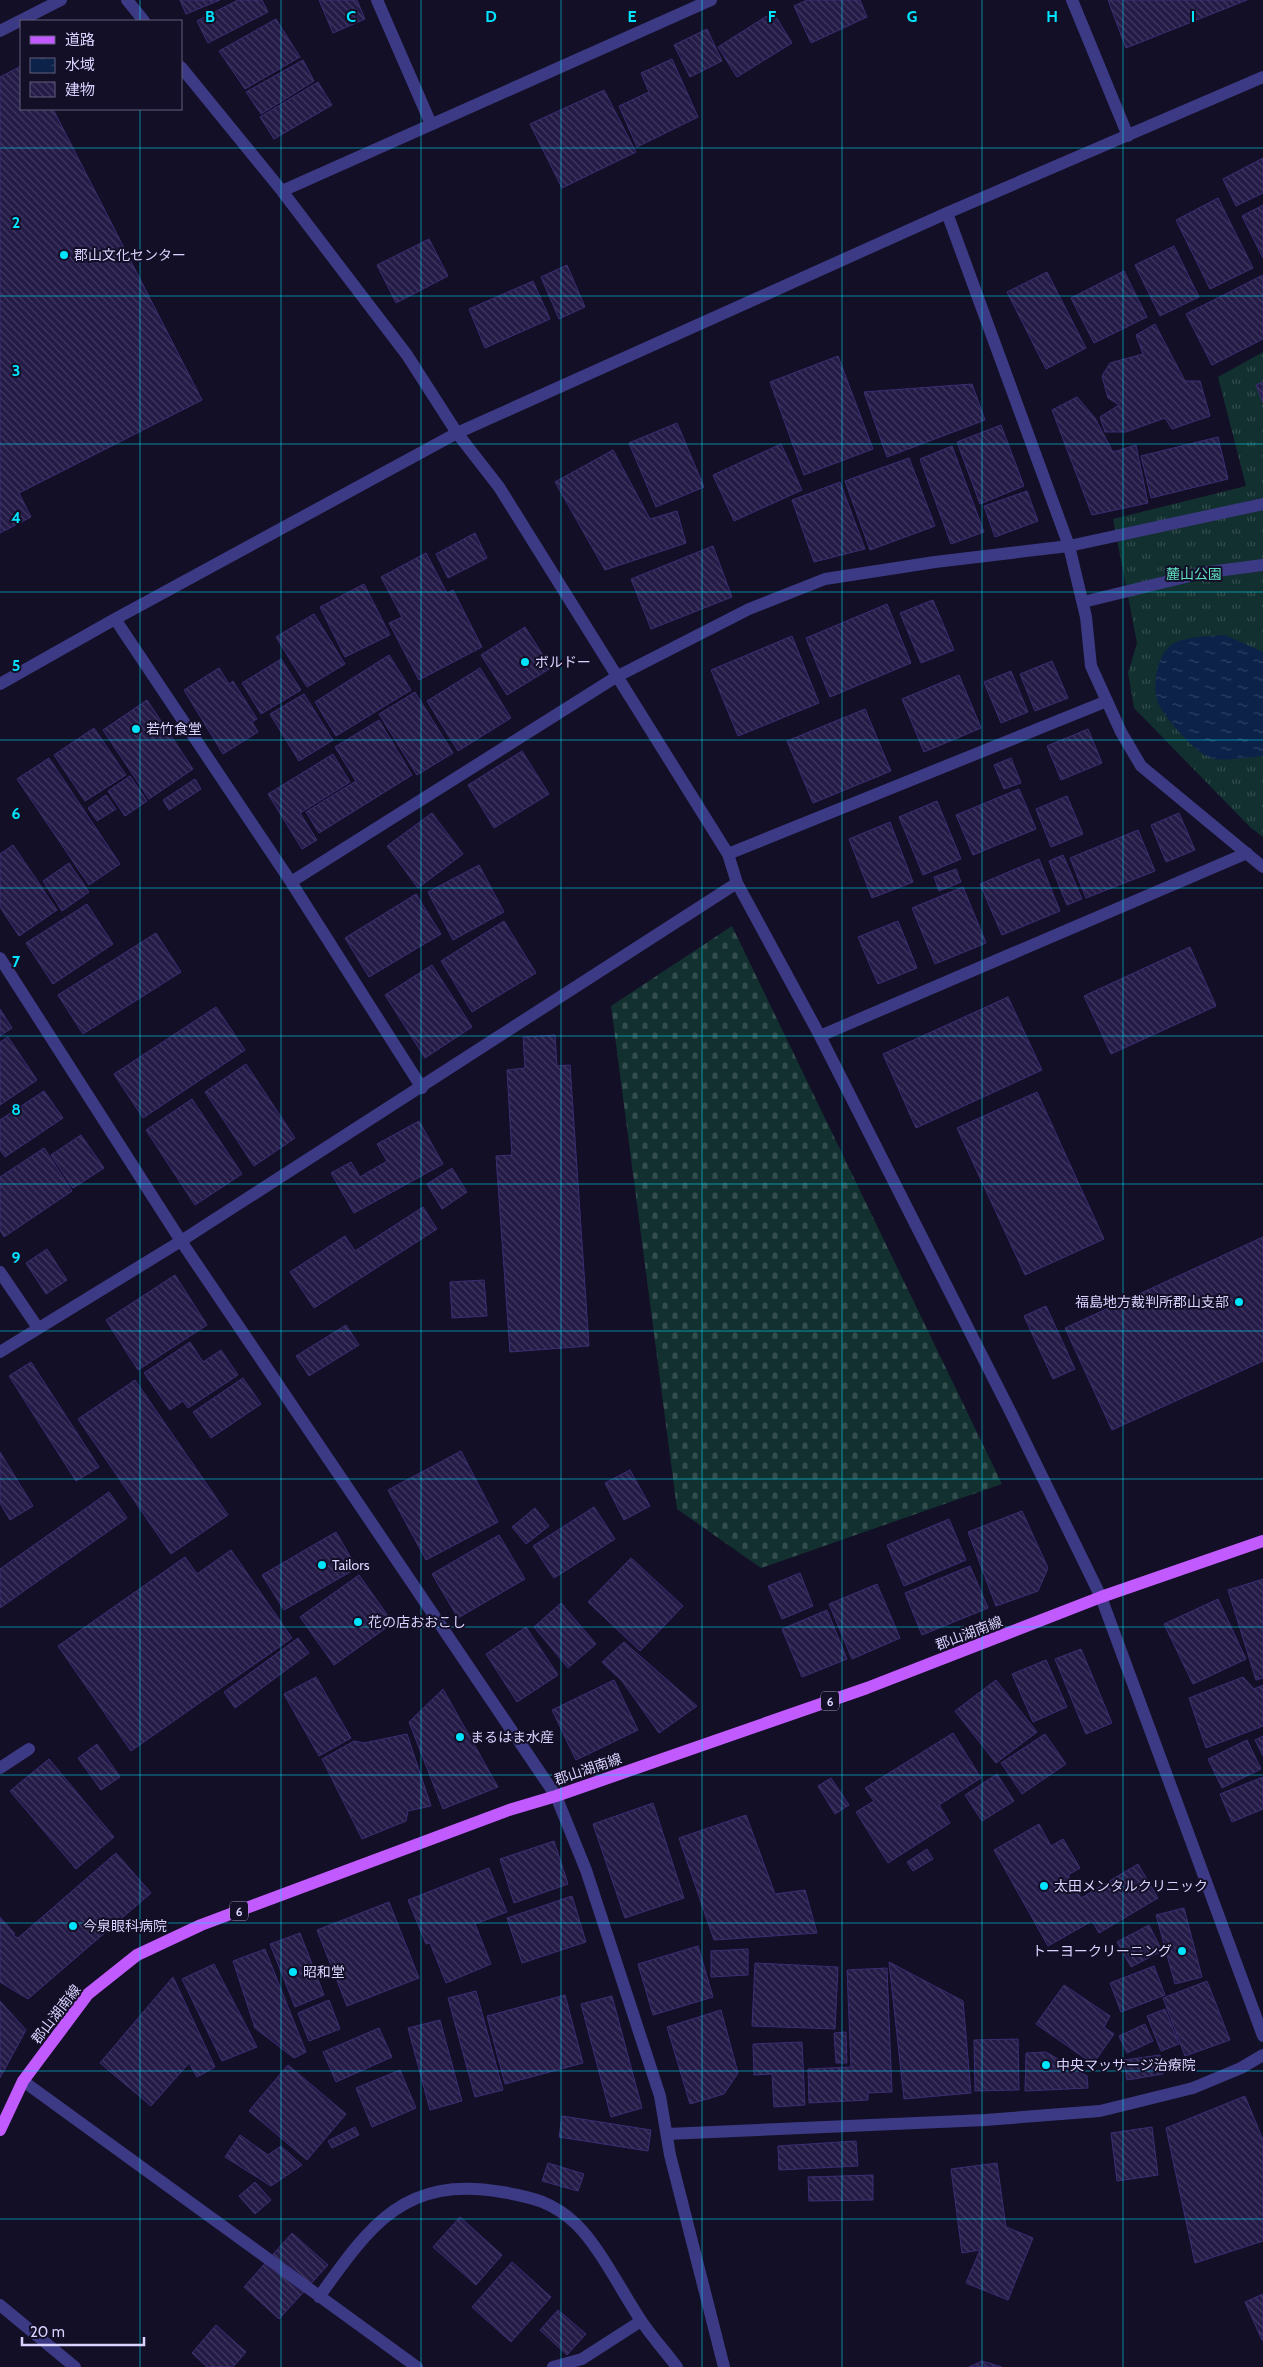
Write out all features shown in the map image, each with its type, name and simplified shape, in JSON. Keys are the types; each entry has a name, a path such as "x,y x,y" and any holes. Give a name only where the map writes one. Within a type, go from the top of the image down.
{"main road":[{"name":"郡山湖南線","path":"0,2130 23,2080 88,1994 137,1955 201,1925 509,1810 556,1796 867,1688 1101,1597 1263,1541"}],"street":[{"path":"22,20 61,0"},
{"path":"126,0 143,20"},
{"path":"377,0 431,124"},
{"path":"677,0 682,12"},
{"path":"282,190 711,0"},
{"path":"1072,0 1128,136"},
{"path":"0,31 20,21"},
{"path":"182,68 282,190 406,355 457,433 499,487 728,854 737,882 820,1036 1007,1404 1101,1597 1263,2036"},
{"path":"0,684 115,619 457,433 947,213 1263,77"},
{"path":"947,213 1069,546 1082,602 1091,666 1120,732 1141,766 1263,867"},
{"path":"290,882 616,677 749,609 825,579 935,562 1069,546 1263,504"},
{"path":"1082,602 1202,573 1263,566"},
{"path":"115,619 290,882 422,1088"},
{"path":"728,854 1107,701"},
{"path":"820,1036 1247,854"},
{"path":"0,1352 181,1241 422,1088 737,882"},
{"path":"0,958 181,1241 556,1796 592,1889 660,2096 667,2134 724,2367"},
{"path":"0,1272 38,1328"},
{"path":"0,1768 29,1749"},
{"path":"667,2134 985,2120 1100,2111 1193,2088 1241,2068 1263,2055"},
{"path":"23,2080 417,2367"},
{"path":"319,2297 354,2246 395,2208 434,2191 474,2187 549,2203 577,2225 641,2321 677,2367"},
{"path":"0,2305 75,2367"},
{"path":"553,2367 582,2359 641,2321"}],"green space":[{"name":"麓山公園","path":"1263,352 1263,837 1251,828 1134,708 1128,673 1137,643 1113,519 1246,486 1218,377"},
{"path":"732,926 1002,1484 761,1568 677,1509 611,1006"}],"water":[{"path":"1225,635 1263,652 1263,756 1226,760 1207,756 1182,735 1167,718 1158,703 1155,689 1156,673 1165,651 1175,643 1189,638"}],"building":[{"path":"180,0 220,0 186,14"},
{"path":"238,0 262,0 268,12 208,43 197,21"},
{"path":"319,0 357,0 365,19 333,33"},
{"path":"807,0 860,0 867,17 811,43 794,6"},
{"path":"1108,0 1247,0 1126,48"},
{"path":"773,12 792,43 737,77 718,47"},
{"path":"276,19 300,57 245,89 219,51"},
{"path":"707,29 722,61 690,77 674,45"},
{"path":"672,59 698,117 637,147 619,106 649,92 641,73"},
{"path":"303,60 314,81 261,114 246,92"},
{"name":"郡山文化センター","path":"20,67 20,110 54,110 202,400 19,493 31,517 0,533 0,77"},
{"path":"318,82 332,105 274,139 260,117"},
{"path":"604,90 636,152 562,188 530,124"},
{"path":"1263,158 1263,193 1236,206 1223,179"},
{"path":"1218,198 1253,268 1210,289 1176,220"},
{"path":"1263,205 1263,258 1242,216"},
{"path":"429,239 448,276 396,303 377,265"},
{"path":"1174,246 1199,297 1160,316 1135,265"},
{"path":"567,265 585,307 559,319 541,277"},
{"path":"1124,271 1147,317 1094,343 1071,298"},
{"path":"1047,272 1086,348 1046,369 1007,292"},
{"path":"1263,275 1263,339 1212,365 1186,314"},
{"path":"533,281 550,319 485,348 469,309"},
{"path":"1155,324 1185,381 1200,381 1210,416 1172,429 1165,418 1126,432 1105,432 1100,417 1119,405 1108,398 1102,376 1110,363 1143,354 1136,335"},
{"path":"838,356 873,449 804,475 770,382"},
{"path":"1263,382 1263,403 1256,385"},
{"path":"972,384 985,420 887,457 864,392"},
{"path":"1077,397 1095,418 1113,452 1136,445 1148,503 1092,515 1052,410"},
{"path":"677,423 704,487 656,507 629,443"},
{"path":"1001,425 1024,486 980,504 957,442"},
{"path":"1218,437 1228,479 1151,498 1141,456"},
{"path":"781,444 802,490 734,521 713,475"},
{"path":"952,446 984,532 951,544 920,459"},
{"path":"613,450 650,519 677,511 686,543 605,570 555,482"},
{"path":"909,458 935,526 870,550 845,481"},
{"path":"840,482 865,549 814,562 792,500"},
{"path":"1027,491 1038,521 995,537 984,506"},
{"path":"475,533 487,558 448,578 436,554"},
{"path":"713,546 732,597 651,629 631,579"},
{"path":"426,553 447,593 453,590 482,647 419,680 389,623 402,617 381,577"},
{"path":"364,584 390,635 345,657 320,607"},
{"path":"933,600 954,650 921,663 900,613"},
{"path":"887,604 911,663 830,697 806,638"},
{"path":"314,614 345,664 307,687 276,637"},
{"path":"525,627 551,668 507,695 481,655"},
{"path":"792,636 819,703 738,736 711,670"},
{"path":"389,655 411,690 336,736 315,702"},
{"path":"281,659 301,690 261,714 242,683"},
{"path":"1052,661 1068,698 1035,711 1020,674"},
{"path":"219,668 229,684 233,681 257,719 252,722 258,732 223,754 184,690"},
{"path":"480,668 511,718 458,751 427,701"},
{"path":"1011,671 1028,712 1001,723 984,682"},
{"path":"959,675 981,728 924,752 902,699"},
{"path":"415,692 453,753 417,775 379,714"},
{"path":"304,694 333,740 299,761 270,714"},
{"path":"147,700 193,769 149,799 103,730"},
{"path":"865,709 891,771 813,803 787,741"},
{"path":"379,720 412,775 319,833 306,812 356,781 335,747"},
{"path":"94,728 126,775 85,801 54,755"},
{"path":"1088,729 1102,763 1061,780 1047,746"},
{"path":"522,751 549,794 494,828 468,785"},
{"path":"333,754 350,782 300,813 317,840 302,849 268,794"},
{"path":"49,758 120,864 89,885 17,779"},
{"path":"1011,758 1021,783 1004,789 994,765"},
{"path":"130,776 147,801 125,816 108,791"},
{"path":"195,779 201,789 169,810 163,800"},
{"path":"1019,789 1036,829 973,855 956,815"},
{"path":"106,795 116,809 97,821 88,808"},
{"path":"1067,796 1083,834 1051,847 1036,809"},
{"path":"937,801 961,859 923,875 899,817"},
{"path":"432,813 463,854 418,888 387,846"},
{"path":"1179,813 1195,850 1166,862 1151,825"},
{"path":"890,822 913,882 872,898 849,839"},
{"path":"1138,830 1155,871 1086,898 1070,858"},
{"path":"13,845 57,910 19,936 0,907 0,854"},
{"path":"1063,855 1082,899 1067,905 1049,861"},
{"path":"1039,859 1060,911 1002,935 980,884"},
{"path":"69,863 89,892 62,911 43,881"},
{"path":"479,865 504,912 453,940 428,892"},
{"path":"956,869 961,882 939,891 934,877"},
{"path":"963,887 986,943 935,964 912,908"},
{"path":"416,894 441,934 369,977 345,938"},
{"path":"87,904 113,944 53,984 26,943"},
{"path":"504,921 536,973 472,1012 441,961"},
{"path":"898,921 917,968 878,984 858,937"},
{"path":"156,933 181,972 83,1034 58,995"},
{"path":"1190,947 1216,1006 1111,1054 1084,996"},
{"path":"432,965 472,1027 425,1058 385,995"},
{"path":"1008,997 1042,1070 916,1128 883,1054"},
{"path":"216,1007 245,1050 143,1118 114,1074"},
{"path":"0,1009 12,1028 0,1036"},
{"path":"555,1035 557,1066 570,1065 589,1346 510,1352 496,1156 512,1155 507,1070 525,1068 523,1037"},
{"path":"8,1037 37,1080 0,1105 0,1042"},
{"path":"246,1064 295,1138 254,1166 205,1092"},
{"path":"44,1091 63,1118 5,1157 0,1150 0,1120"},
{"path":"1037,1092 1104,1239 1025,1275 957,1128"},
{"path":"192,1099 242,1174 195,1205 146,1130"},
{"path":"419,1121 443,1164 354,1213 331,1173 351,1162 360,1177 387,1161 377,1144"},
{"path":"81,1135 104,1168 73,1188 51,1155"},
{"path":"44,1148 72,1191 4,1237 0,1230 0,1177"},
{"path":"452,1168 467,1192 442,1209 427,1184"},
{"path":"423,1207 437,1229 314,1308 290,1272 345,1236 355,1251"},
{"path":"1263,1237 1263,1361 1112,1430 1065,1328"},
{"path":"47,1249 67,1280 46,1294 26,1263"},
{"path":"175,1275 207,1325 138,1370 106,1320"},
{"path":"484,1280 487,1316 452,1318 450,1282"},
{"path":"1046,1306 1075,1369 1053,1379 1024,1316"},
{"path":"346,1325 359,1345 309,1376 296,1356"},
{"path":"190,1342 203,1362 221,1350 238,1375 188,1408 183,1401 170,1410 144,1373"},
{"path":"31,1362 99,1467 76,1481 9,1376"},
{"path":"243,1378 261,1404 211,1438 193,1412"},
{"path":"135,1380 228,1515 171,1554 78,1419"},
{"path":"461,1451 498,1522 426,1560 388,1490"},
{"path":"0,1452 33,1506 10,1520 0,1503"},
{"path":"630,1470 650,1506 624,1520 605,1483"},
{"path":"109,1492 127,1518 0,1608 0,1569"},
{"path":"594,1507 615,1539 554,1578 533,1546"},
{"path":"535,1508 549,1526 526,1544 512,1527"},
{"path":"1022,1511 1048,1568 1038,1591 996,1606 968,1532"},
{"path":"949,1519 966,1560 904,1586 887,1545"},
{"path":"336,1532 357,1568 284,1610 262,1575"},
{"path":"499,1535 525,1579 458,1618 432,1574"},
{"path":"231,1550 292,1638 131,1751 58,1646 185,1557 197,1574"},
{"path":"631,1558 683,1606 640,1651 588,1602"},
{"path":"970,1566 988,1608 922,1635 905,1593"},
{"path":"800,1573 813,1606 782,1619 768,1586"},
{"path":"359,1575 393,1623 334,1665 300,1617"},
{"path":"1263,1579 1263,1678 1256,1680 1228,1590"},
{"path":"877,1584 900,1638 852,1659 829,1604"},
{"path":"1218,1599 1246,1659 1193,1684 1164,1624"},
{"path":"561,1603 596,1644 568,1668 534,1627"},
{"path":"827,1610 847,1659 802,1677 782,1629"},
{"path":"526,1627 558,1675 517,1702 486,1654"},
{"path":"298,1638 309,1653 235,1708 224,1692"},
{"path":"624,1642 697,1706 659,1733 622,1681 602,1662"},
{"path":"1081,1649 1112,1723 1086,1734 1055,1659"},
{"path":"1046,1660 1067,1707 1033,1722 1012,1674"},
{"path":"316,1677 351,1738 319,1756 284,1694"},
{"path":"1243,1677 1254,1689 1263,1685 1263,1726 1206,1748 1189,1698"},
{"path":"614,1680 638,1730 576,1760 552,1710"},
{"path":"996,1680 1037,1732 996,1763 955,1711"},
{"path":"443,1689 498,1787 443,1809 409,1722"},
{"path":"953,1733 981,1778 939,1805 950,1823 888,1863 856,1812 874,1801 865,1788"},
{"path":"407,1734 431,1806 408,1811 406,1821 362,1839 322,1759 354,1741 364,1743"},
{"path":"1045,1734 1066,1764 1022,1794 1001,1763"},
{"path":"1263,1736 1263,1756 1255,1740"},
{"path":"1247,1740 1261,1769 1222,1788 1208,1759"},
{"path":"97,1744 120,1777 101,1790 78,1758"},
{"path":"49,1759 114,1837 76,1869 10,1791"},
{"path":"997,1774 1014,1801 982,1821 965,1795"},
{"path":"1263,1777 1263,1809 1232,1822 1220,1794"},
{"path":"831,1778 849,1805 835,1814 818,1786"},
{"path":"653,1803 684,1898 625,1918 593,1824"},
{"path":"746,1815 775,1894 805,1890 817,1933 714,1940 679,1838"},
{"name":"太田メンタルクリニック","path":"1039,1824 1051,1846 1063,1839 1080,1868 1068,1875 1081,1898 1138,1864 1158,1898 1099,1933 1092,1921 1048,1946 994,1850"},
{"path":"554,1841 568,1884 514,1903 500,1859"},
{"path":"927,1849 933,1859 913,1871 907,1862"},
{"name":"今泉眼科病院","path":"116,1853 151,1893 28,1999 0,1982 0,1917 15,1934 13,1935 18,1938"},
{"path":"489,1868 507,1912 475,1924 491,1964 446,1983 430,1943 426,1944 408,1900"},
{"path":"572,1896 586,1942 522,1963 507,1918"},
{"path":"389,1902 419,1978 347,2006 317,1930"},
{"path":"1184,1908 1202,1977 1175,1984 1156,1915"},
{"path":"1149,1925 1162,1951 1131,1967 1117,1942"},
{"path":"300,1933 324,1995 295,2007 270,1944"},
{"path":"698,1946 713,1997 653,2015 638,1964"},
{"path":"265,1949 306,2052 294,2058 255,2028 233,1961"},
{"path":"748,1949 748,1975 711,1977 711,1951"},
{"path":"889,1962 963,2001 971,2093 904,2099"},
{"path":"755,1963 838,1967 835,2029 752,2026"},
{"path":"214,1964 257,2047 222,2061 182,1979"},
{"path":"1154,1966 1165,1995 1121,2012 1110,1983"},
{"path":"887,1968 892,2092 868,2093 868,2100 809,2103 808,2069 851,2067 847,1970"},
{"path":"173,1977 215,2067 197,2077 189,2063 151,2106 100,2063"},
{"path":"1207,1981 1230,2040 1185,2056 1163,1998"},
{"path":"1064,1985 1110,2016 1104,2027 1114,2034 1093,2064 1036,2024"},
{"path":"476,1991 503,2090 475,2097 448,1998"},
{"path":"565,1995 583,2063 505,2084 487,2016"},
{"path":"612,1996 642,2108 611,2117 581,2004"},
{"path":"329,2000 340,2029 309,2041 298,2013"},
{"path":"0,2001 26,2030 0,2078"},
{"path":"1165,2009 1179,2044 1161,2051 1147,2016"},
{"path":"721,2010 738,2073 724,2094 690,2104 667,2027"},
{"path":"440,2020 462,2101 430,2110 408,2028"},
{"path":"1145,2024 1153,2041 1127,2053 1119,2036"},
{"path":"379,2028 392,2057 336,2082 323,2052"},
{"path":"846,2032 847,2063 836,2063 834,2033"},
{"path":"1018,2039 1019,2090 975,2091 974,2040"},
{"path":"802,2042 805,2105 774,2107 772,2074 754,2075 753,2044"},
{"name":"中央マッサージ治療院","path":"1046,2052 1087,2076 1088,2088 1025,2091 1026,2053"},
{"path":"1160,2055 1163,2074 1127,2080 1124,2060"},
{"path":"288,2065 346,2114 307,2160 249,2111"},
{"path":"400,2070 416,2108 372,2127 356,2088"},
{"path":"1245,2096 1263,2140 1263,2241 1195,2263 1166,2128"},
{"path":"562,2116 651,2130 648,2151 559,2137"},
{"path":"355,2127 359,2135 332,2148 328,2141"},
{"path":"1152,2127 1158,2175 1117,2181 1111,2133"},
{"path":"240,2135 268,2155 281,2146 302,2165 271,2186 225,2157"},
{"path":"856,2141 858,2166 779,2170 778,2146"},
{"path":"548,2163 584,2174 578,2191 542,2181"},
{"path":"997,2163 1006,2227 1033,2238 1008,2300 966,2283 980,2250 962,2253 951,2169"},
{"path":"873,2175 873,2200 809,2201 808,2177"},
{"path":"255,2182 271,2200 255,2214 239,2196"},
{"path":"460,2217 502,2255 476,2285 433,2247"},
{"path":"292,2233 328,2265 279,2319 244,2287"},
{"path":"512,2262 551,2297 511,2342 472,2307"},
{"path":"1263,2294 1263,2340 1262,2340 1245,2302"},
{"path":"558,2310 586,2334 567,2355 540,2330"},
{"path":"216,2325 246,2352 233,2367 207,2367 192,2353"},
{"path":"982,2361 1002,2367 969,2367"}],"place":[{"name":"郡山文化センター","path":"64,255"},
{"name":"ボルドー","path":"525,662"},
{"name":"若竹食堂","path":"136,729"},
{"name":"福島地方裁判所郡山支部","path":"1239,1302"},
{"name":"Tailors","path":"322,1565"},
{"name":"花の店おおこし","path":"358,1622"},
{"name":"まるはま水産","path":"460,1737"},
{"name":"太田メンタルクリニック","path":"1044,1886"},
{"name":"今泉眼科病院","path":"73,1926"},
{"name":"トーヨークリーニング","path":"1182,1951"},
{"name":"昭和堂","path":"293,1972"},
{"name":"中央マッサージ治療院","path":"1046,2065"}]}
